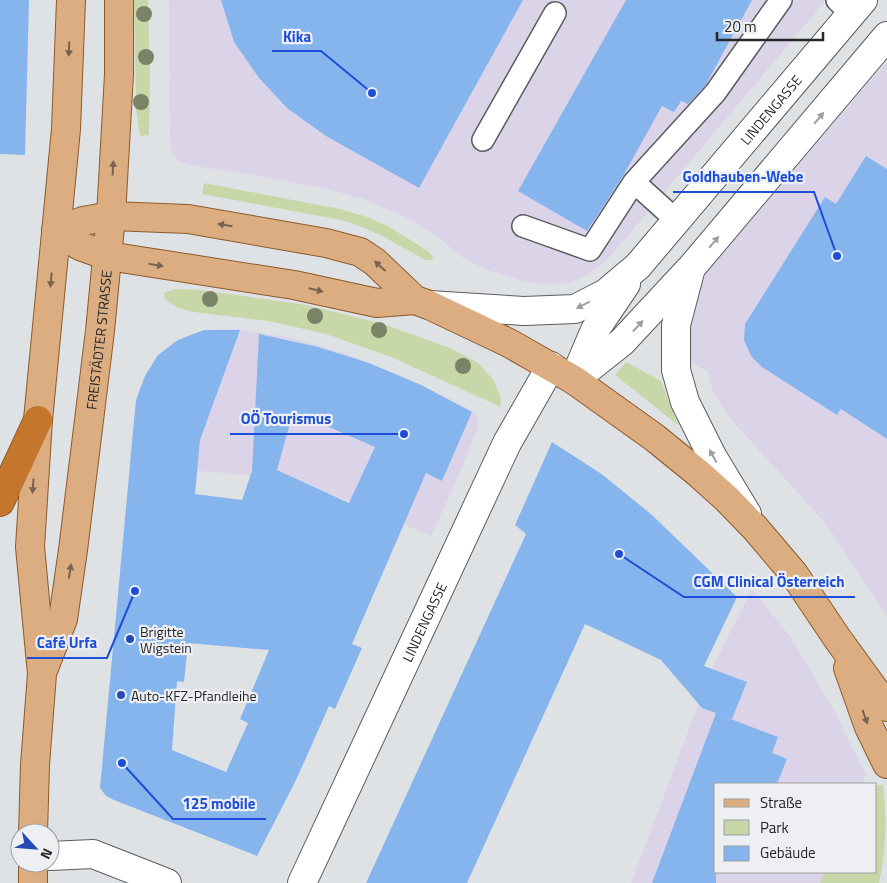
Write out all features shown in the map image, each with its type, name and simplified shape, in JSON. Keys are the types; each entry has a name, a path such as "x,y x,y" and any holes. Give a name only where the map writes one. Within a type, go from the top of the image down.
{"highway":[{"path":"0,502 38,420"}],"main road":[{"name":"FREISTÄDTER STRASSE","path":"33,823 35,765 42,674 30,547 38,420 66,129 71,0"},
{"name":"FREISTÄDTER STRASSE","path":"42,674 63,619 85,455 108,256 119,74 119,0"},
{"path":"56,231 83,221 111,216 188,219 326,243 360,252 375,262 422,302 509,343 574,380 662,444 720,493 755,528 794,574 887,707"},
{"path":"56,231 80,246 108,256 294,285 377,303 422,302"},
{"path":"837,638 869,727 887,764"}],"street":[{"name":"LINDENGASSE","path":"574,380 595,330 638,266 850,5"},
{"path":"574,380 622,342 691,268 886,39"},
{"name":"LINDENGASSE","path":"422,302 524,310 575,309 606,292 638,266"},
{"path":"691,268 676,325 676,370 689,410 712,456 755,528"},
{"name":"LINDENGASSE","path":"302,883 507,443 551,366"},
{"path":"60,856 93,854 167,883"}],"lane":[{"path":"522,226 590,250 634,182 715,93 781,0"},
{"path":"484,140 555,13"},
{"path":"634,182 676,220"}],"shaded area":[{"path":"169,0 826,0 608,259 588,275 572,282 551,285 523,281 484,269 462,257 436,236 404,216 363,199 326,189 191,165 178,161 171,152 170,139"},
{"path":"887,62 887,616 826,524 722,407 712,389 708,371 684,360 695,292 708,271"},
{"path":"238,329 291,338 344,353 406,378 470,409 477,415 478,427 431,536 275,470 274,478 129,464 135,406 142,382 157,356 175,341 203,330"},
{"path":"752,589 792,639 835,712 866,775 862,783 714,783 714,873 825,873 820,883 631,883 712,668"}],"green space":[{"path":"134,0 148,0 149,135 140,136 136,109"},
{"path":"204,183 340,209 364,216 388,226 429,252 434,258 425,260 394,242 352,223 202,194"},
{"path":"176,289 201,290 306,305 383,324 450,348 477,362 493,379 500,395 501,407 391,357 326,334 269,321 193,312 178,308 165,299 164,293"},
{"path":"626,362 661,381 678,425 615,375"},
{"path":"877,785 883,785 885,834 879,883 820,883 825,873 877,873"}],"building":[{"path":"0,0 29,0 25,155 0,154"},
{"path":"221,0 523,0 419,188 326,136 287,108 259,78 234,42"},
{"path":"626,0 752,0 705,86 688,104 681,101 674,112 662,106 623,176 587,231 518,191"},
{"path":"866,156 887,169 887,439 841,409 837,415 762,367 751,356 744,340 745,324 825,197 836,204"},
{"path":"204,330 240,330 200,440 195,494 242,500 252,471 259,334 318,347 369,363 421,385 472,412 442,481 426,473 352,644 362,648 335,709 329,706 297,778 257,856 114,800 106,796 100,788 136,400 145,376 158,355 178,340","holes":["292,416 329,427 375,447 349,503 277,470","188,643 269,650 240,719 248,723 226,772 172,750 177,681 184,682"]},
{"path":"552,442 603,475 652,515 737,597 704,666 747,682 732,719 720,715 778,737 772,753 787,759 777,783 714,783 714,873 716,873 716,883 652,883 716,713 702,708 661,660 585,624 467,883 366,883 526,534 515,525"}],"place":[{"name":"Kika","path":"372,93"},
{"name":"Goldhauben-Webe","path":"837,256"},
{"name":"OÖ Tourismus","path":"404,434"},
{"name":"CGM Clinical Österreich","path":"619,554"},
{"name":"Café Urfa","path":"135,591"},
{"name":"Brigitte Wigstein","path":"130,639"},
{"name":"Auto-KFZ-Pfandleihe","path":"121,695"},
{"name":"125 mobile","path":"122,763"}]}
